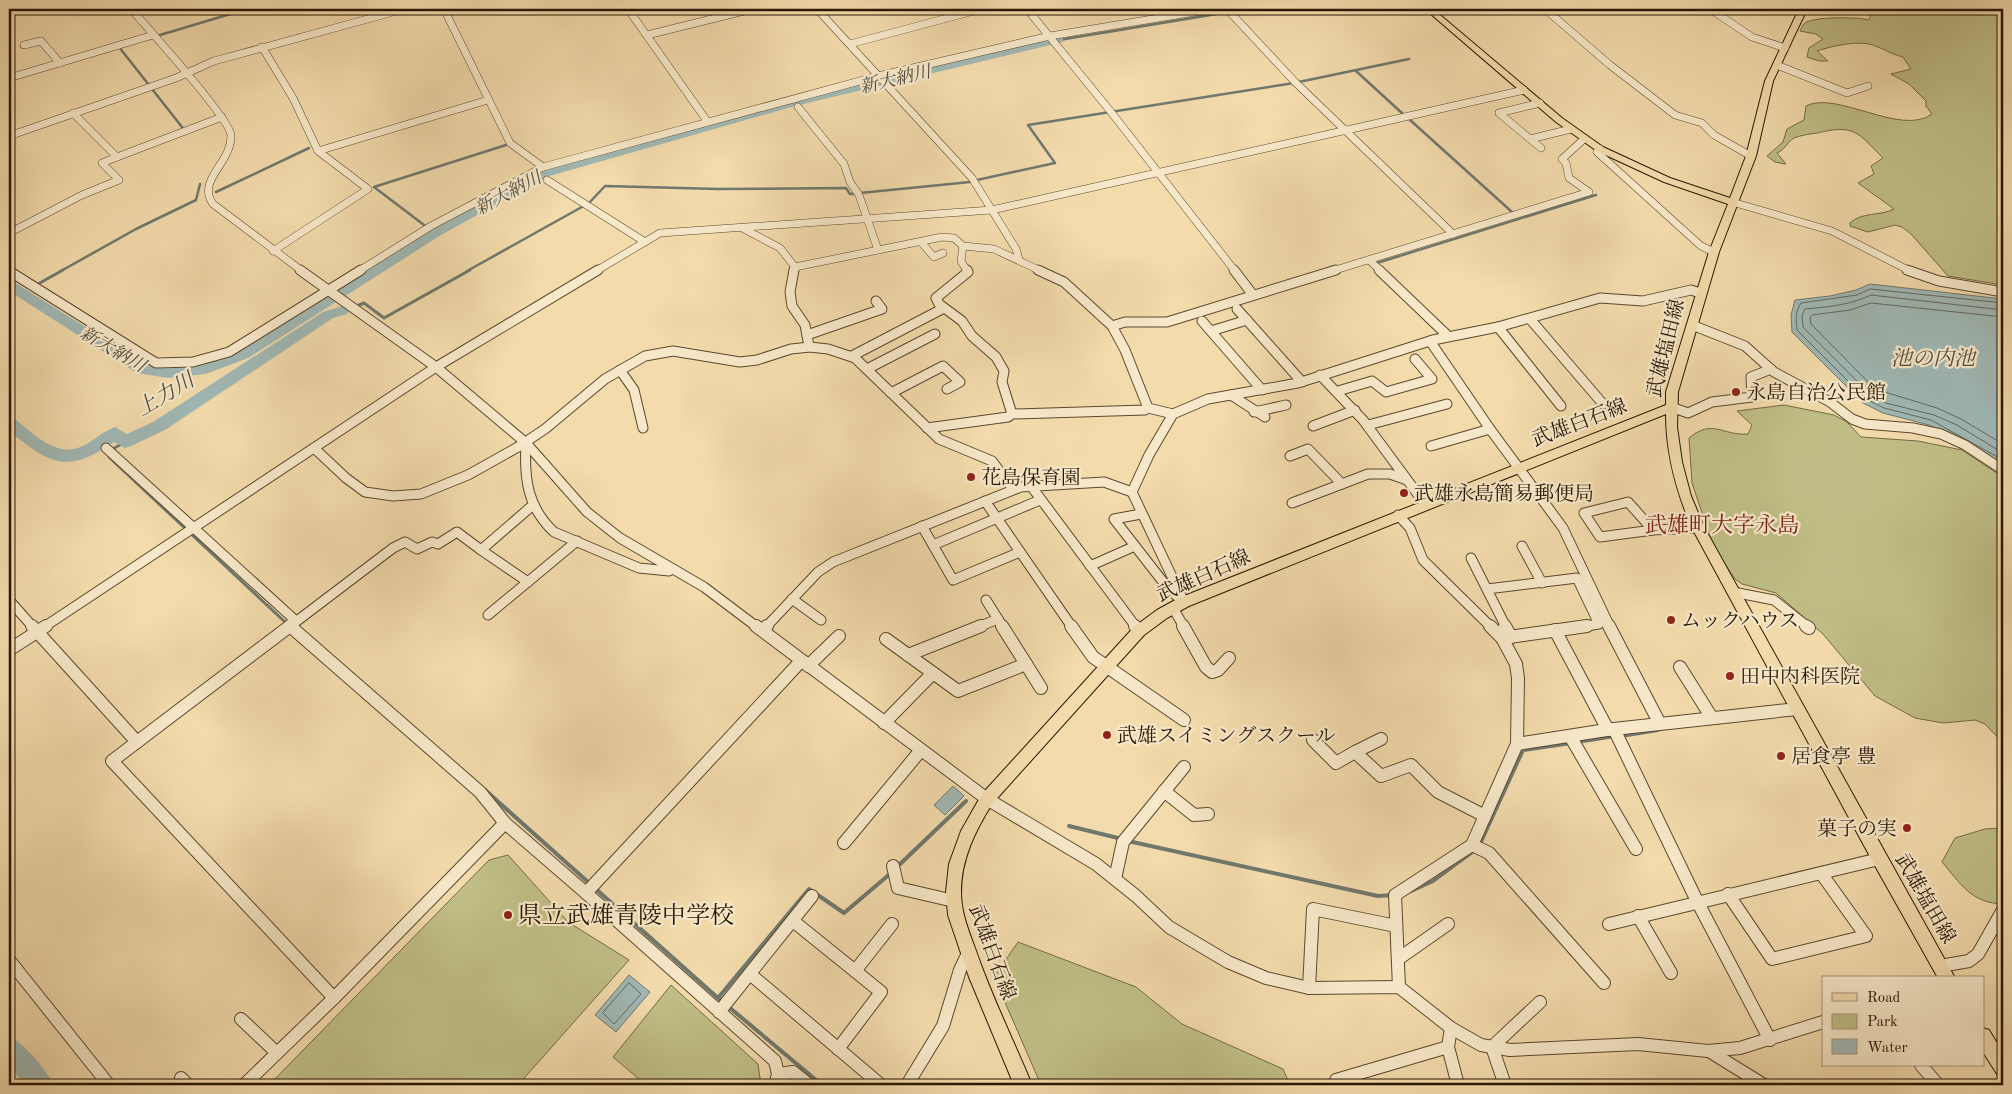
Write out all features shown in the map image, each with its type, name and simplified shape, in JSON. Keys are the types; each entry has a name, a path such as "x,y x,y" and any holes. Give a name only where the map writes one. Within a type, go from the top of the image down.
{"main road":[{"path":"1429,9 1584,139 1600,149 1667,180 1732,202"},
{"name":"武雄塩田線","path":"1803,9 1769,81 1751,156 1732,202 1700,293 1672,392 1673,445 1681,486 1698,528 1879,859 1944,972"},
{"name":"武雄白石線","path":"1024,1085 968,953 954,908 955,874 963,842 972,820 987,799 1139,631 1179,605 1425,504 1671,407"},
{"path":"1984,1037 1998,1055 2003,1068"}],"street":[{"path":"131,9 222,117 232,133 229,152 207,187 208,197 213,204 273,251 436,367 526,443 588,512 620,538 673,571 704,587 763,630 804,664 987,799 1096,864 1169,927 1228,962 1266,978 1309,988 1399,987 1451,1028 1481,1045 1510,1050 1638,1044 1708,1051 1740,1048 1822,1022"},
{"path":"232,9 237,9"},
{"path":"9,136 186,73 214,61 404,9"},
{"path":"444,9 510,143 543,167"},
{"path":"628,9 707,121"},
{"path":"647,35 752,9"},
{"path":"817,9 972,178 1016,249 1019,259"},
{"path":"850,44 981,9"},
{"path":"1027,9 1110,111 1253,295"},
{"path":"9,271 156,363 178,366 208,360 229,352 431,226 543,167 707,121 879,77 1053,40 1213,9"},
{"path":"1545,9 1610,65 1675,115 1702,123 1714,135 1751,156"},
{"path":"1710,9 1752,37 1785,48"},
{"path":"1229,11 1295,82 1453,234"},
{"path":"9,78 153,35"},
{"path":"24,45 41,41 60,63"},
{"path":"262,47 293,98 318,151 368,189 273,251"},
{"path":"1777,65 1847,94 1868,86"},
{"path":"9,650 436,367 660,233 992,210 1524,90"},
{"path":"318,151 488,100"},
{"path":"1540,103 1499,113 1541,148"},
{"path":"798,107 844,164 850,182 858,194 878,250"},
{"path":"73,113 117,157"},
{"path":"9,233 82,195 119,180 102,163 222,117"},
{"path":"1530,139 1571,129"},
{"path":"1112,326 1125,322 1167,322 1589,192 1569,179 1566,175 1566,163 1562,159 1576,144 1584,139"},
{"path":"1600,149 1597,152 1611,165 1701,246 1714,252"},
{"path":"547,180 645,242"},
{"path":"1732,202 1832,231 1909,270 1939,281 2003,292"},
{"path":"740,227 785,250 791,256 795,267 790,292 792,306 805,325 809,346"},
{"path":"795,267 942,237 954,238 963,246 994,249 1019,259 1064,282 1112,326 1125,350 1148,408"},
{"path":"921,242 931,256 934,257 943,253"},
{"path":"963,246 961,248 961,261 968,272 936,298 944,308 962,321 972,336 996,357 1004,371 1002,382 1012,414"},
{"path":"1369,260 1448,336"},
{"path":"1228,658 1218,670 1212,672 1206,667 1132,492 1149,455 1173,414 1208,399 1302,382 1430,341 1530,319 1600,298 1643,301 1691,290 1700,293"},
{"path":"876,301 888,316"},
{"path":"852,356 944,308"},
{"path":"807,335 882,309"},
{"path":"1237,309 1302,382"},
{"path":"1530,319 1603,404"},
{"path":"1211,331 1247,320"},
{"path":"1202,321 1262,390"},
{"path":"1692,325 1745,346 1771,369 1864,424 1913,428 1941,434 1965,445 2003,470"},
{"path":"1498,327 1561,406"},
{"path":"866,369 935,334"},
{"path":"1430,341 1490,429 1563,528 1619,647 1660,724"},
{"path":"314,448 364,491 375,495 420,494 450,482 526,443 620,370 646,356 670,350 736,361 753,361 785,350 809,346 840,350 852,356 939,439 992,461 1012,489"},
{"path":"1338,391 1372,381 1386,392 1432,379 1415,359"},
{"path":"891,393 943,366 960,382 947,389"},
{"path":"1671,407 1688,413 1712,402 1752,397 1751,377 1771,369"},
{"path":"620,370 634,390 643,428"},
{"path":"1320,375 1338,391 1368,425 1425,504"},
{"path":"1231,395 1265,418"},
{"path":"1368,425 1447,404"},
{"path":"1254,412 1286,405"},
{"path":"927,428 1008,417 1012,414 1145,410 1148,408 1173,414"},
{"path":"1313,426 1355,410"},
{"path":"1431,446 1490,429"},
{"path":"526,443 524,476 527,494 543,524 554,532 639,568 673,571"},
{"path":"1290,456 1308,449 1342,484"},
{"path":"109,450 194,527 293,623 480,792 505,823 775,1061 777,1080 793,1072 809,1085"},
{"path":"1292,503 1368,474 1390,474 1407,480"},
{"path":"763,630 818,572 833,562 1012,489 1104,482 1132,492"},
{"path":"1032,486 1040,500 1139,631"},
{"path":"933,545 1040,500"},
{"path":"985,501 1093,657 1184,720"},
{"path":"1653,530 1628,502 1584,513 1600,537 1653,530 1698,528"},
{"path":"481,550 533,505"},
{"path":"1141,514 1114,519 1179,605"},
{"path":"1398,516 1410,528 1423,560 1507,637"},
{"path":"922,526 953,580 1020,552"},
{"path":"334,998 112,761 393,548 405,542 417,549 432,542 438,544 457,532 528,582"},
{"path":"488,615 577,541"},
{"path":"1090,566 1135,546"},
{"path":"1522,546 1542,583"},
{"path":"1399,987 1395,895 1472,845 1517,744 1518,678 1516,664 1487,589 1471,558"},
{"path":"1487,589 1577,578 1599,624 1507,637"},
{"path":"1732,592 1774,600 1809,628"},
{"path":"792,599 821,620"},
{"path":"9,600 137,742"},
{"path":"986,600 1041,688"},
{"path":"908,655 998,619"},
{"path":"1555,630 1611,730 1697,901 1770,1040"},
{"path":"586,893 804,664 839,636"},
{"path":"886,639 958,691 1026,664"},
{"path":"1680,667 1712,718"},
{"path":"884,723 933,672"},
{"path":"1517,744 1611,730 1797,709"},
{"path":"1570,736 1636,849"},
{"path":"1313,740 1336,763 1381,739"},
{"path":"844,843 921,750"},
{"path":"1355,752 1381,776 1411,765 1438,792 1485,816"},
{"path":"1115,879 1125,839 1184,767"},
{"path":"1164,791 1194,815 1208,814"},
{"path":"244,1085 334,998 505,823"},
{"path":"1472,845 1489,853 1604,983"},
{"path":"1609,924 1697,901 1879,859"},
{"path":"894,870 898,888 954,901"},
{"path":"1728,894 1772,959 1866,936 1821,873"},
{"path":"719,1012 812,896"},
{"path":"1309,988 1313,909 1396,926"},
{"path":"1944,972 1969,962 1978,954 2003,910"},
{"path":"1638,916 1671,974"},
{"path":"793,920 881,992 838,1049"},
{"path":"856,971 892,924"},
{"path":"1398,959 1448,924"},
{"path":"907,1085 943,1026 968,953"},
{"path":"9,960 21,978 85,1052 109,1085"},
{"path":"750,974 881,1085"},
{"path":"1492,1047 1540,1002"},
{"path":"241,1019 277,1053"},
{"path":"1451,1028 1448,1047 1458,1085"},
{"path":"1336,1080 1448,1047"},
{"path":"1492,1047 1505,1085"},
{"path":"1708,1051 1736,1066 1764,1085"},
{"path":"1922,1066 1938,1085"}],"green space":[{"path":"1868,9 2003,9 2003,285 1948,276 1911,234 1902,227 1895,225 1868,232 1850,226 1850,223 1860,217 1894,209 1858,183 1874,174 1871,166 1883,158 1861,136 1854,132 1840,129 1830,130 1794,138 1777,153 1786,164 1775,162 1767,156 1783,142 1787,129 1804,120 1806,106 1819,103 1834,104 1904,120 1919,120 1932,114 1926,106 1926,101 1909,84 1891,74 1911,69 1903,57 1873,45 1853,43 1817,51 1828,61 1819,61 1807,57 1809,48 1823,39 1816,34 1800,31 1804,24 1808,21 1825,18 1869,20 1872,12"},
{"path":"1784,405 1834,415 1847,422 1861,437 1918,441 1962,450 2003,477 2003,490 2001,494 2003,496 2003,743 1985,724 1975,720 1943,723 1915,718 1875,696 1823,634 1776,593 1742,584 1735,579 1714,548 1692,483 1689,438 1697,432 1711,428 1731,433 1748,434 1752,425 1737,411"},
{"path":"2003,828 2003,904 1992,903 1975,896 1961,885 1942,862 1955,838 1985,829"},
{"name":"県立武雄青陵中学校","path":"508,855 568,922 629,960 518,1085 269,1085 489,860"},
{"path":"1018,942 1136,987 1182,1024 1283,1069 1290,1085 1041,1085 994,977"},
{"path":"671,985 758,1064 761,1085 646,1085 613,1057"}],"water":[{"name":"池の内池","path":"1870,284 2003,299 2003,466 1952,435 1929,425 1883,413 1863,403 1792,332 1791,315 1795,300 1830,296 1856,290"},
{"path":"953,786 964,796 945,815 934,805"},
{"path":"629,975 650,992 616,1032 595,1015"}],"waterway":[{"path":"160,35 247,9"},
{"path":"1059,40 1247,9"},
{"name":"新大納川","path":"9,285 142,369 168,373 194,371 243,354 436,232 541,174 792,103 1059,40"},
{"path":"119,47 149,85"},
{"path":"977,180 1055,163 1028,125 1294,83 1409,59"},
{"path":"1356,71 1403,114"},
{"path":"152,89 182,127"},
{"path":"1409,119 1512,212"},
{"path":"424,225 374,187 506,145"},
{"path":"216,192 309,148"},
{"path":"467,271 589,203 605,186 718,189 846,188 850,194 970,182"},
{"path":"61,271 136,229 196,200 200,184"},
{"path":"1377,263 1596,195"},
{"path":"38,284 63,270"},
{"path":"359,305 364,303 384,318 470,270"},
{"name":"上力川","path":"9,423 42,449 61,456 71,457 81,454 115,433 125,442 159,426 328,315 342,311"},
{"path":"111,450 125,442"},
{"path":"109,457 285,622 290,623"},
{"path":"1621,736 1658,730 1657,727"},
{"path":"1577,742 1615,736"},
{"path":"1479,846 1523,750 1571,743"},
{"path":"484,789 588,882"},
{"path":"897,867 966,801"},
{"path":"1069,826 1122,839"},
{"path":"1128,841 1378,896 1393,895"},
{"path":"1411,891 1433,881 1475,850"},
{"path":"718,998 809,889 844,913 891,873"},
{"path":"597,890 718,998"},
{"path":"718,998 822,1085"},
{"path":"9,1048 41,1085"}],"place":[{"name":"永島自治公民館","path":"1736,392"},
{"name":"花島保育園","path":"971,477"},
{"name":"武雄永島簡易郵便局","path":"1404,493"},
{"name":"ムックハウス","path":"1671,620"},
{"name":"田中内科医院","path":"1730,676"},
{"name":"武雄スイミングスクール","path":"1107,735"},
{"name":"居食亭 豊","path":"1781,756"},
{"name":"菓子の実","path":"1907,828"},
{"name":"県立武雄青陵中学校","path":"508,915"}],"district":[{"name":"武雄町大字永島","path":"1722,524"}]}
